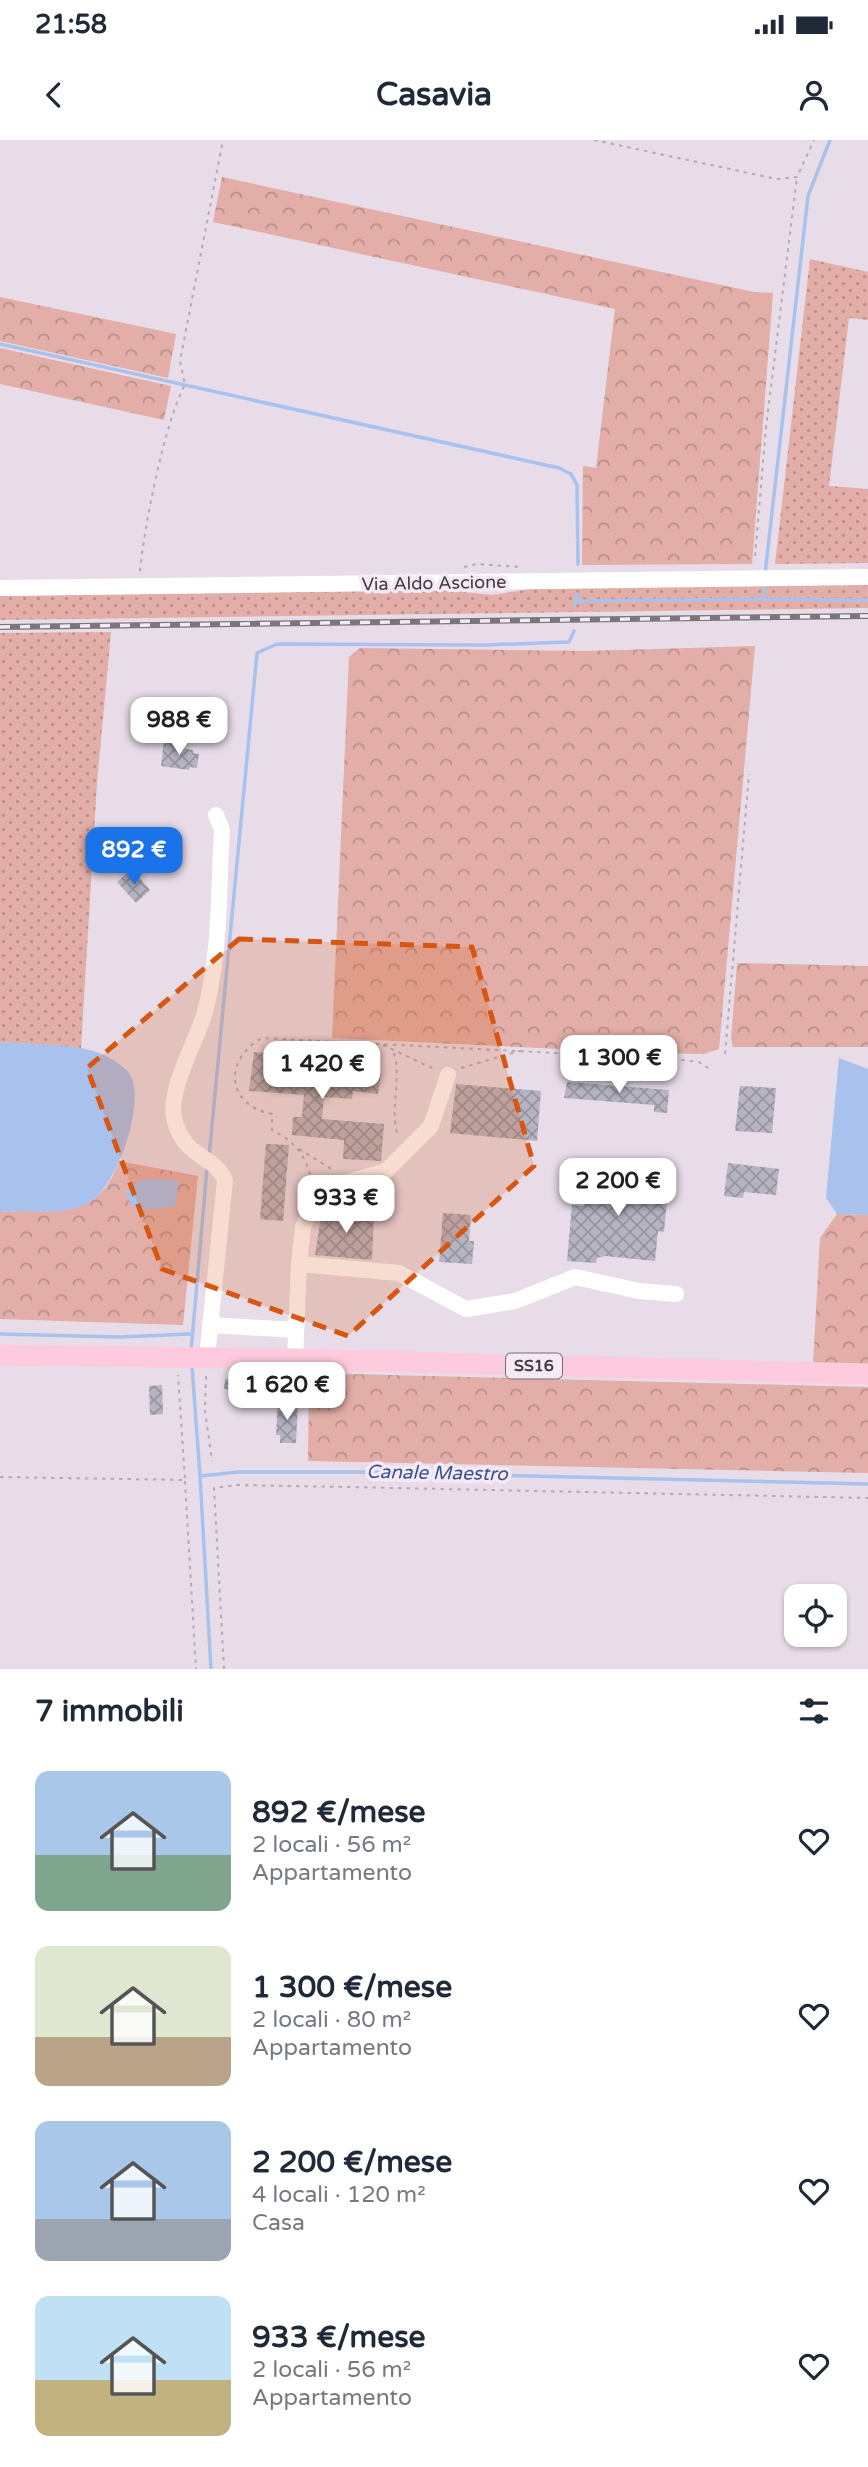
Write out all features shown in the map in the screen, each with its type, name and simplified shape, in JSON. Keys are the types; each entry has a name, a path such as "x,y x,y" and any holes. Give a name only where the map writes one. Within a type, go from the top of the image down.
{"main road":[{"name":"SS16","path":"0,1355 295,1359 868,1374"}],"street":[{"name":"Via Aldo Ascione","path":"0,588 868,578"},
{"path":"192,1357 211,1325 225,1180 208,1162 186,1148 174,1120 174,1096 203,1018 213,979 222,830 216,815"},
{"path":"295,1359 303,1227 315,1200 334,1186 386,1171 430,1126 447,1075"},
{"path":"299,1264 399,1273 466,1309 514,1301 575,1277 639,1291 676,1294"},
{"path":"211,1325 296,1330"}],"path":[{"path":"140,575 176,400 185,385 180,361 223,140"},
{"path":"594,140 776,180 797,177"},
{"path":"755,556 770,387 797,177 814,140"},
{"path":"725,1054 749,774"},
{"path":"357,1181 323,1166 272,1130 272,1114 246,1104 237,1091 236,1068 240,1056 249,1046 262,1038 526,1049 673,1059 699,1062 708,1068"},
{"path":"382,1044 447,1075 472,1063 526,1049"},
{"path":"394,1052 399,1070 394,1094 394,1121 397,1136 409,1148"},
{"path":"299,1148 308,1165 315,1200"},
{"path":"192,1357 205,1411 212,1461"},
{"path":"192,1357 185,1480 196,1669"},
{"path":"0,1477 185,1480"},
{"path":"224,1669 214,1488 306,1486 868,1498"}],"highlighted area":[{"path":"239,939 472,947 534,1166 348,1336 162,1269 87,1068"}],"green space":[{"path":"222,177 754,292 773,293 752,564 582,565 583,466 596,468 615,309 213,222"},
{"path":"810,259 868,272 868,320 849,318 829,486 868,489 868,563 775,564"},
{"path":"0,297 176,334 168,378 0,341"},
{"path":"0,348 171,386 164,420 0,384"},
{"path":"868,584 868,608 0,620 0,596 443,590 492,595 537,588"},
{"path":"111,632 97,783 81,1048 0,1042 0,633"},
{"path":"755,646 719,1049 704,1054 647,1053 332,1038 349,657 360,648 587,651"},
{"path":"737,963 868,966 868,1047 733,1047 731,1039"},
{"path":"119,1161 198,1176 183,1325 0,1319 0,1212 55,1211 85,1204 98,1195 110,1181"},
{"path":"837,1214 868,1215 868,1366 813,1364 820,1238"},
{"path":"309,1373 868,1387 868,1473 308,1461"}],"water":[{"path":"0,1042 83,1048 117,1062 131,1076 134,1106 126,1144 110,1180 90,1202 68,1210 0,1212"},
{"path":"839,1058 868,1069 868,1215 837,1214 826,1198"},
{"path":"142,1179 179,1180 175,1207 137,1210 129,1202 126,1191"}],"building":[{"path":"164,741 177,743 177,747 199,754 197,768 190,767 189,770 161,766"},
{"path":"127,873 133,880 138,876 150,890 136,903 117,882"},
{"path":"254,1052 291,1055 290,1068 326,1071 327,1060 340,1061 339,1072 381,1074 378,1094 353,1091 352,1099 324,1097 322,1119 384,1124 381,1161 343,1159 344,1140 292,1135 293,1117 302,1117 304,1095 249,1091"},
{"path":"567,1082 669,1090 667,1113 654,1112 654,1105 564,1098"},
{"path":"456,1084 541,1091 537,1141 450,1133"},
{"path":"740,1086 776,1088 772,1133 735,1131"},
{"path":"266,1144 289,1145 283,1221 260,1219"},
{"path":"728,1163 779,1169 776,1195 744,1192 743,1198 724,1196"},
{"path":"588,1170 669,1180 664,1232 658,1231 655,1261 605,1256 597,1258 596,1263 567,1261 572,1205 584,1206"},
{"path":"322,1210 374,1215 372,1260 315,1255"},
{"path":"443,1213 471,1215 469,1241 474,1241 472,1264 439,1262"},
{"path":"225,1379 259,1382 259,1391 224,1389"},
{"path":"162,1385 163,1414 150,1415 149,1386"},
{"path":"278,1401 298,1402 296,1443 280,1443 280,1435 276,1435"}],"waterway":[{"path":"765,574 808,196 830,140"},
{"path":"0,344 559,468 571,474 577,485 578,564"},
{"path":"576,601 763,599 765,582"},
{"path":"575,605 577,594"},
{"path":"763,599 868,600"},
{"path":"209,1157 257,653 277,644 485,645 569,642 574,631"},
{"path":"191,1352 207,1168"},
{"path":"0,1334 119,1337 190,1334"},
{"path":"192,1366 200,1476"},
{"name":"Canale Maestro","path":"211,1669 200,1476 238,1472 358,1472 868,1484"}],"railway":[{"path":"0,627 868,616"}]}
